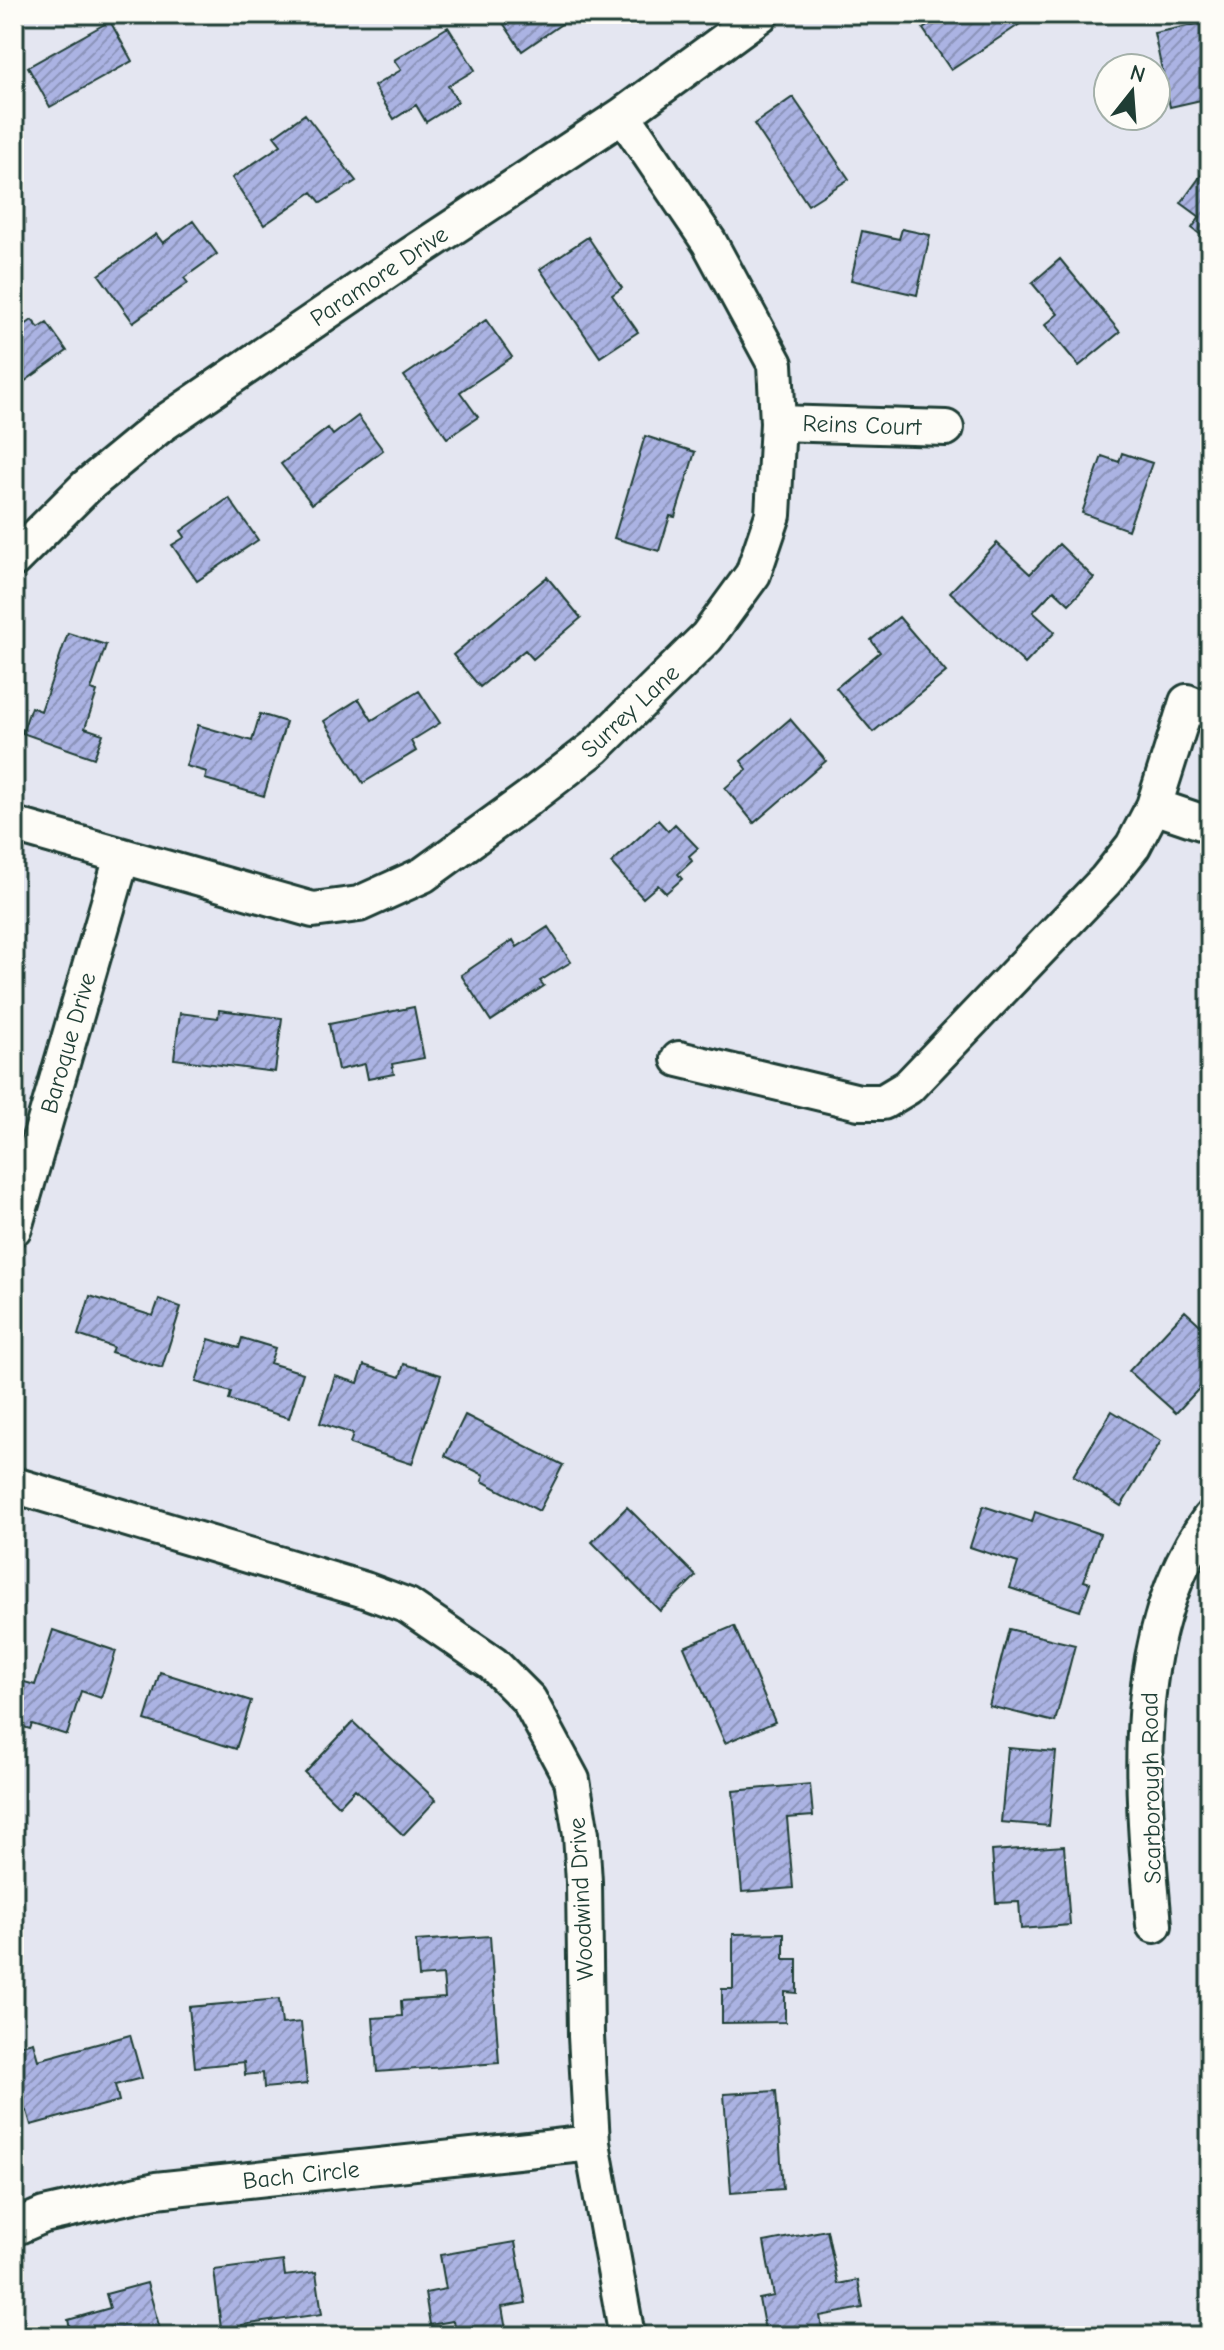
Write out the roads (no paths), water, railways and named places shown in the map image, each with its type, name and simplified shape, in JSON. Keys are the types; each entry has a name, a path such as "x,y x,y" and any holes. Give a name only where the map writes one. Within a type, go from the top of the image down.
{"street":[{"name":"Paramore Drive","path":"14,559 87,486 161,425 404,258 623,115 761,14"},
{"name":"Surrey Lane","path":"14,825 313,910 359,904 423,875 594,748 707,637 753,574 773,515 778,423 775,364 709,242 623,115"},
{"name":"Reins Court","path":"778,423 946,428"},
{"path":"679,1059 859,1102 883,1102 908,1087 1106,880 1133,846 1154,806 1187,702 1210,711"},
{"path":"1154,806 1210,825"},
{"name":"Baroque Drive","path":"14,1228 122,857"},
{"name":"Woodwind Drive","path":"14,1485 365,1590 408,1606 493,1664 529,1700 572,1780 581,1834 592,2143 627,2336"},
{"name":"Scarborough Road","path":"1154,1925 1146,1800 1146,1733 1151,1668 1161,1624 1181,1569 1210,1518"},
{"name":"Bach Circle","path":"14,2228 44,2215 156,2190 592,2143"}]}
